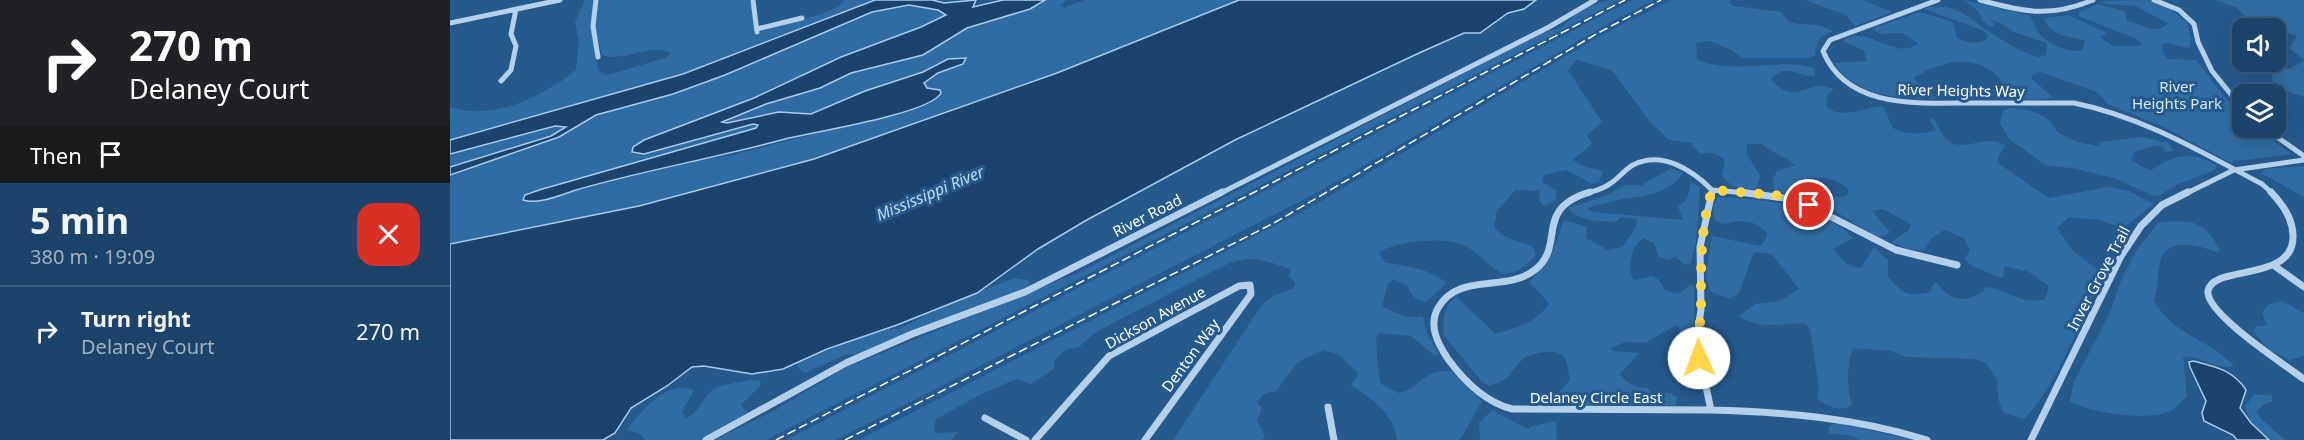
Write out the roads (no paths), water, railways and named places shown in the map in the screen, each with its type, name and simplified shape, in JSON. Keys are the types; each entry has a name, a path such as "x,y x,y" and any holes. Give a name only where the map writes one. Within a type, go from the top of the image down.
{"street":[{"path":"450,23 560,0"},
{"path":"596,0 593,26 598,57"},
{"path":"753,0 757,31 802,18"},
{"name":"River Road","path":"706,440 762,412 847,362 1035,286 1543,30 1595,0"},
{"name":"River Heights Way","path":"1938,0 1830,40 1823,51 1835,75 1877,97 1904,103 2074,103 2102,107 2132,117 2234,170"},
{"path":"1980,0 2021,12 2040,14 2057,14 2093,0"},
{"path":"2154,0 2179,10 2194,24 2198,42 2212,71 2232,96"},
{"path":"501,81 511,70 516,46 511,36 516,9"},
{"path":"2278,138 2304,158"},
{"name":"Inver Grove Trail","path":"2031,440 2121,256 2141,226 2162,205 2234,170 2304,158"},
{"name":"Delaney Circle East","path":"1712,190 1700,177 1671,162 1649,160 1634,164 1606,187 1567,200 1557,213 1546,255 1536,269 1518,278 1460,286 1441,300 1434,315 1434,331 1440,347 1480,392 1498,404 1523,410 1620,412 1711,410 1824,415 1890,427 1927,440"},
{"path":"2234,170 2262,184 2277,196 2300,241 2298,251 2289,261 2276,267 2214,281 2208,289 2208,299 2218,314 2304,379"},
{"path":"1711,410 1696,340 1701,310 1700,247 1712,190 1775,195 1798,200 1896,250 1957,265"},
{"path":"2276,267 2304,287"},
{"name":"Dickson Avenue","path":"1035,440 1109,356 1239,286 1250,285"},
{"name":"Denton Way","path":"1145,440 1251,294 1250,285"},
{"path":"1328,407 1334,440"},
{"path":"985,418 1026,440"}],"water":[{"path":"875,0 932,0 944,3 976,0 973,7 1003,0 1045,0 1030,9 967,28 923,55 851,73 820,88 766,104 722,122 727,123 779,112 811,114 865,91 923,72 948,59 966,58 963,64 938,73 924,83 927,88 940,90 941,93 932,101 894,115 628,176 550,199 523,200 525,195 539,190 756,128 758,125 753,124 644,154 632,152 633,147 644,140 754,98 841,57 921,27 946,15 938,10 909,5 872,12 725,75 673,94 596,115 559,137 450,175 450,167 551,136 566,127 555,126 450,154 450,140 683,74"},
{"name":"Mississippi River","path":"1239,0 1536,0 1524,9 1508,13 1480,33 1464,33 1235,140 1085,221 1038,249 977,293 897,325 827,349 783,369 752,374 704,366 692,367 667,386 631,408 615,433 603,440 450,440 450,244 639,206 814,159 1057,73"},
{"path":"2193,361 2223,370 2241,383 2246,390 2240,408 2251,423 2269,440 2237,440 2233,435 2204,421 2202,413 2206,401 2190,367 2189,362"}],"railway":[{"path":"776,440 1625,0"},
{"path":"845,440 1274,223 1598,33 1661,0"}],"park label":[{"name":"River Heights Park","path":"2177,94"}]}
